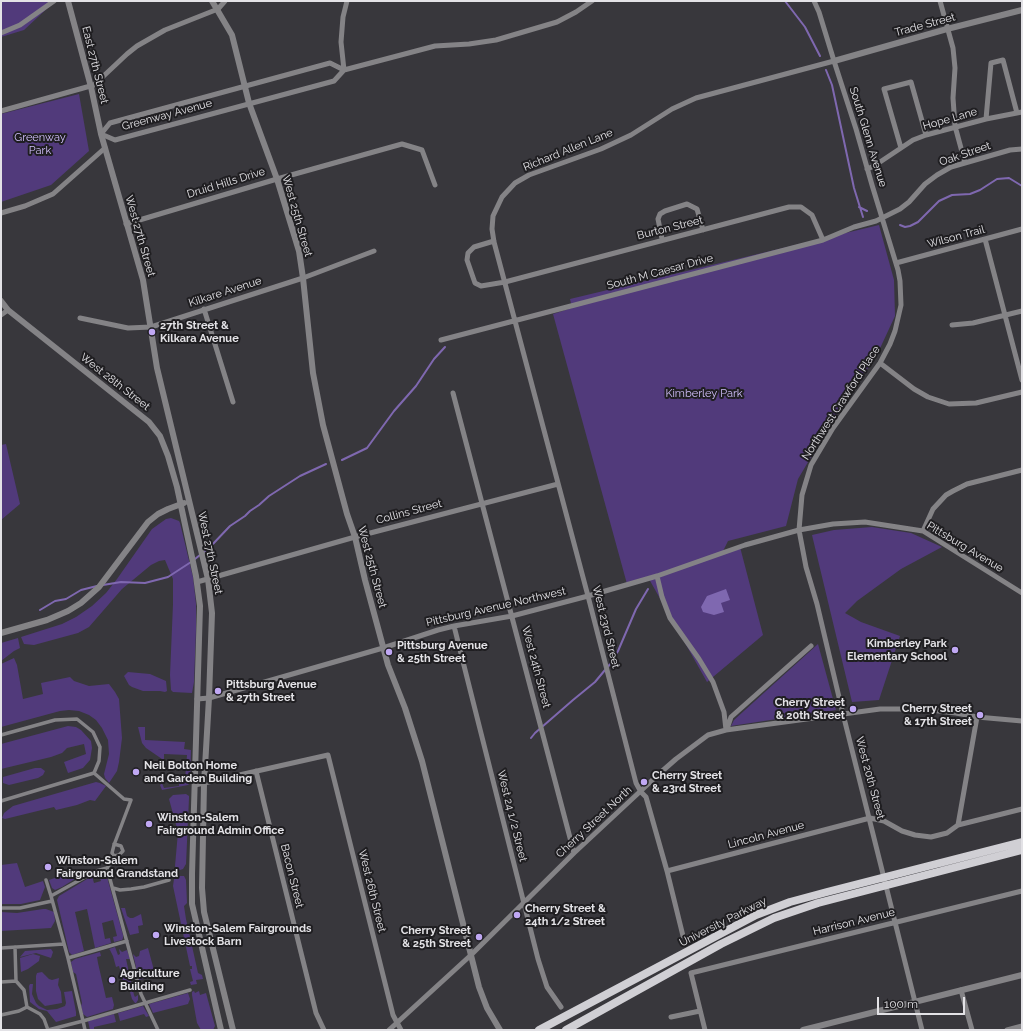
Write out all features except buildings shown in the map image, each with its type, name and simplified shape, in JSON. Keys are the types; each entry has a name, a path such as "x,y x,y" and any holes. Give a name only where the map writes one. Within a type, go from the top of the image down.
{"main road":[{"name":"University Parkway","path":"893,879 1022,842"},
{"name":"University Parkway","path":"539,1030 756,915 790,902 1022,850"},
{"name":"University Parkway","path":"566,1030 721,944 774,918 875,883"}],"street":[{"path":"1,33 15,28 29,20 51,1"},
{"name":"East 27th Street","path":"68,1 91,87 101,134"},
{"name":"West 25th Street","path":"212,1 232,34 249,103 277,179 299,251 313,373 323,425 347,514 355,537 391,676 405,708 422,761 471,955 487,1008 500,1030"},
{"path":"1,111 91,87 127,54 151,37 218,9 225,1"},
{"path":"344,70 341,42 343,17 347,1"},
{"name":"Greenway Avenue","path":"344,70 330,64 245,86 110,123 101,134 115,140 334,81 344,70 435,46 470,44 496,40 557,22 576,12 592,1"},
{"name":"South Glenn Avenue","path":"814,1 819,12 856,129 882,218"},
{"path":"940,1 955,60 953,98 955,126 965,163"},
{"name":"Trade Street","path":"834,61 947,29 1022,10"},
{"path":"986,119 991,63 1003,60 1020,113"},
{"name":"Richard Allen Lane","path":"515,321 492,229 493,216 502,196 515,183 529,175 601,150 631,135 672,109 696,98 834,61"},
{"path":"901,148 884,89 911,82 926,135"},
{"name":"Hope Lane","path":"867,169 901,148 926,135 955,126 1020,113"},
{"name":"West 27th Street","path":"101,134 143,280 157,368 208,579 212,614 210,698 204,784 202,888 204,912 233,1030"},
{"name":"Druid Hills Drive","path":"126,224 402,144 422,150 435,185"},
{"path":"1,213 25,206 52,194 105,148"},
{"name":"Oak Street","path":"882,218 900,210 936,175 951,167 1010,150 1022,149"},
{"path":"662,240 658,219 660,214 687,204 697,209 703,230"},
{"name":"Burton Street","path":"494,241 474,247 468,253 468,260 475,283 481,286 505,282 789,207 801,207 812,215 823,240"},
{"name":"South M Caesar Drive","path":"441,340 823,240 882,218"},
{"name":"Northwest Crawford Place","path":"799,530 802,496 811,465 833,428 880,363 890,344 899,316 901,305 900,281 882,218"},
{"name":"Wilson Trail","path":"896,263 1022,229"},
{"path":"985,239 1022,380"},
{"name":"Kilkare Avenue","path":"80,318 128,328 151,327 303,278 374,251"},
{"name":"West 28th Street","path":"1,301 8,310 150,422 160,436 168,456 181,504"},
{"path":"204,309 233,402"},
{"path":"1,315 8,310"},
{"path":"952,325 973,323 1022,311"},
{"name":"West 23rd Street","path":"515,321 636,783 646,797 667,871 683,936"},
{"path":"880,363 914,389 928,397 949,404 976,403 1022,392"},
{"name":"West 24th Street","path":"453,393 574,853"},
{"path":"923,531 933,509 946,495 967,484 1022,470"},
{"name":"Collins Street","path":"197,582 355,537 558,484"},
{"path":"1,633 47,620 68,611 81,603 99,587 148,522 168,508 189,502"},
{"name":"West 27th Street","path":"181,504 197,582 200,606 192,904 221,1030"},
{"name":"Pittsburg Avenue","path":"799,530 833,524 865,522 923,531 1022,593"},
{"name":"Pittsburg Avenue Northwest","path":"197,699 210,698 454,626 512,616 588,596 657,576 745,545 799,530"},
{"name":"West 20th Street","path":"799,530 806,567 817,604 922,1030"},
{"path":"657,576 662,597 670,618 699,659 713,682 724,712 726,730"},
{"name":"West 24 1/2 Street","path":"454,626 544,980 561,1007"},
{"path":"726,730 731,717 811,646"},
{"name":"Cherry Street North","path":"389,1030 471,955 574,853 676,759 702,739 713,733 880,709 900,708 956,713 977,718 1022,721"},
{"path":"958,825 977,718"},
{"path":"1,735 55,720 78,719 93,732 100,747 99,761 94,773"},
{"name":"West 26th Street","path":"256,771 328,755 393,1015 401,1030"},
{"path":"195,786 256,771"},
{"name":"Bacon Street","path":"256,771 316,1013 324,1030"},
{"path":"1,802 94,773"},
{"path":"94,773 124,799 131,800 112,850 112,860"},
{"path":"870,818 884,821 902,831 923,837 947,833 958,825 1022,809"},
{"name":"Lincoln Avenue","path":"667,871 870,818"},
{"path":"51,896 96,871 107,868 112,860 123,851 121,846 114,844"},
{"path":"107,868 141,994 158,1030"},
{"path":"46,880 68,958 85,1030"},
{"path":"113,888 120,890 131,889 169,880"},
{"name":"Harrison Avenue","path":"700,1010 691,973 1022,891"},
{"path":"1,908 20,908 52,901"},
{"path":"68,958 127,941"},
{"path":"1,948 64,944"},
{"path":"15,946 16,981 24,990 27,1007"},
{"path":"803,1030 1022,976"},
{"path":"1,982 16,981"},
{"path":"27,1007 40,1014 44,1019 48,1030 190,990"},
{"path":"961,990 972,1030"},
{"path":"1,1015 19,1011 27,1007"},
{"path":"671,1017 700,1010 705,1030"},
{"path":"1008,1030 1022,1026"}],"green space":[{"path":"1,1 47,1 53,3 24,30 1,37"},
{"name":"Greenway Park","path":"79,94 89,151 51,185 1,202 1,114"},
{"name":"Kimberley Park","path":"879,225 894,280 895,316 876,357 846,398 798,479 786,526 728,541 723,551 740,547 763,635 707,682 649,579 627,584 553,314 572,308 570,299"},
{"path":"6,444 20,504 1,520 1,445"},
{"path":"171,518 179,521 180,523 193,577 196,604 196,629 194,682 192,693 173,692 171,690 170,675 173,579 165,560 151,565 122,589 89,627 78,633 34,645 24,644 21,637 62,624 76,617 92,606 106,593 117,579 152,529 166,519"},
{"path":"872,527 911,533 942,547 901,569 857,601 845,613 861,622 900,636 879,700 852,702 812,535 834,530"},
{"path":"18,638 20,648 1,661 1,643"},
{"path":"818,644 836,710 731,726 734,720"},
{"path":"14,658 17,665 23,699 43,694 41,683 70,677 74,681 89,686 109,684 119,699 122,738 117,771 109,783 104,774 109,754 108,740 96,720 89,715 79,711 60,711 1,727 1,664"},
{"path":"128,672 150,674 166,681 167,691 143,691 132,687 129,685 124,676"},
{"path":"68,726 76,727 81,730 91,741 92,748 90,760 83,768 68,773 64,762 86,754 84,744 67,748 62,753 51,757 1,769 1,744"},
{"path":"138,727 145,727 145,740 185,742 184,749 191,750 190,783 188,785 162,790 160,785 162,783 164,788 179,786 179,781 185,780 187,755 164,754 164,759 162,759 146,748 142,743"},
{"path":"35,768 41,768 45,771 43,775 38,778 9,785 3,783 3,777"},
{"path":"96,782 106,786 95,801 90,800 56,810 54,807 5,819 2,818 4,813 13,806"},
{"path":"186,794 189,798 186,864 183,869 177,871 175,866 178,832 169,799 173,795"},
{"path":"17,863 25,887 43,881 45,887 40,900 21,904 1,904 1,865"},
{"path":"77,872 78,877 55,890 52,888 49,880"},
{"path":"99,872 107,877 123,938 122,940 114,942 113,937 117,936 113,920 102,923 105,939 110,938 111,943 95,948 87,909 75,912 84,951 72,955 69,952 57,900 59,896 92,876","holes":["98,873 101,881 94,883 92,876"]},
{"path":"184,876 186,880 187,903 184,906 186,919 198,973 202,975 203,979 196,980 197,984 191,985 190,982 193,981 190,969 192,969 192,966 190,966 173,886 174,879"},
{"path":"121,908 125,908 127,916 130,918 141,914 143,925 138,926 139,933 130,935"},
{"path":"43,909 54,912 55,921 51,928 1,931 1,912 17,913"},
{"path":"115,947 118,955 120,954 119,949 122,952 127,950 130,959 126,959 134,995 135,997 138,995 138,1000 136,1003 132,999 128,985 124,984 119,966 116,967 109,949"},
{"path":"148,948 155,974 139,980 133,954 136,957 139,956 140,951"},
{"path":"51,949 53,952 51,958 36,953 20,957 25,951"},
{"path":"100,952 101,956 97,957 106,998 112,997 114,1005 113,1009 87,1017 83,1014 76,974 73,972 71,962 75,959"},
{"path":"33,954 40,956 39,961 21,972 20,958"},
{"path":"42,972 49,979 52,980 59,978 58,985 61,992 62,1003 45,1006 38,999 36,991 36,976 37,973"},
{"path":"30,984 33,984 32,994 36,1003 47,1010 65,1006 66,1003 64,992 72,991 76,1016 56,1022 47,1011 39,1009 30,1002"},
{"path":"194,991 195,993 199,991 200,995 206,993 215,1026 213,1030 201,1030 197,1023 192,995 192,992"},
{"path":"188,993 190,999 188,1004 153,1013 149,1004"},
{"path":"143,1006 149,1016 146,1017 144,1014 120,1021 118,1013"},
{"path":"114,1014 116,1022 94,1027 94,1029 90,1030 88,1021"}],"shaded area":[{"path":"726,589 730,600 721,603 724,612 714,615 703,612 701,607 707,596"}],"waterway":[{"path":"785,1 805,27 820,56"},
{"path":"826,70 832,85 854,188 863,217"},
{"path":"900,225 905,227 910,226 918,222 939,201 952,195 970,194 980,190 997,179 1009,178 1022,186"},
{"path":"859,207 867,211"},
{"path":"342,460 367,448 394,411 416,386 434,359 445,347"},
{"path":"195,559 211,546 230,526 245,516 269,496 300,476 326,464"},
{"path":"103,585 121,582 145,583 168,577 191,562"},
{"path":"40,610 55,601 66,599 81,590 97,586"},
{"path":"608,667 618,651 636,609 648,589"},
{"path":"531,738 595,682 605,670"}],"place":[{"name":"27th Street & Kilkara Avenue","path":"152,332"},
{"name":"Kimberley Park Elementary School","path":"955,650"},
{"name":"Pittsburg Avenue & 25th Street","path":"389,652"},
{"name":"Pittsburg Avenue & 27th Street","path":"218,691"},
{"name":"Cherry Street & 20th Street","path":"853,709"},
{"name":"Cherry Street & 17th Street","path":"980,715"},
{"name":"Neil Bolton Home and Garden Building","path":"136,772"},
{"name":"Cherry Street & 23rd Street","path":"644,782"},
{"name":"Winston-Salem Fairground Admin Office","path":"149,824"},
{"name":"Winston-Salem Fairground Grandstand","path":"48,867"},
{"name":"Cherry Street & 24th 1/2 Street","path":"517,915"},
{"name":"Winston-Salem Fairgrounds Livestock Barn","path":"156,935"},
{"name":"Cherry Street & 25th Street","path":"479,937"},
{"name":"Agriculture Building","path":"112,980"}]}
